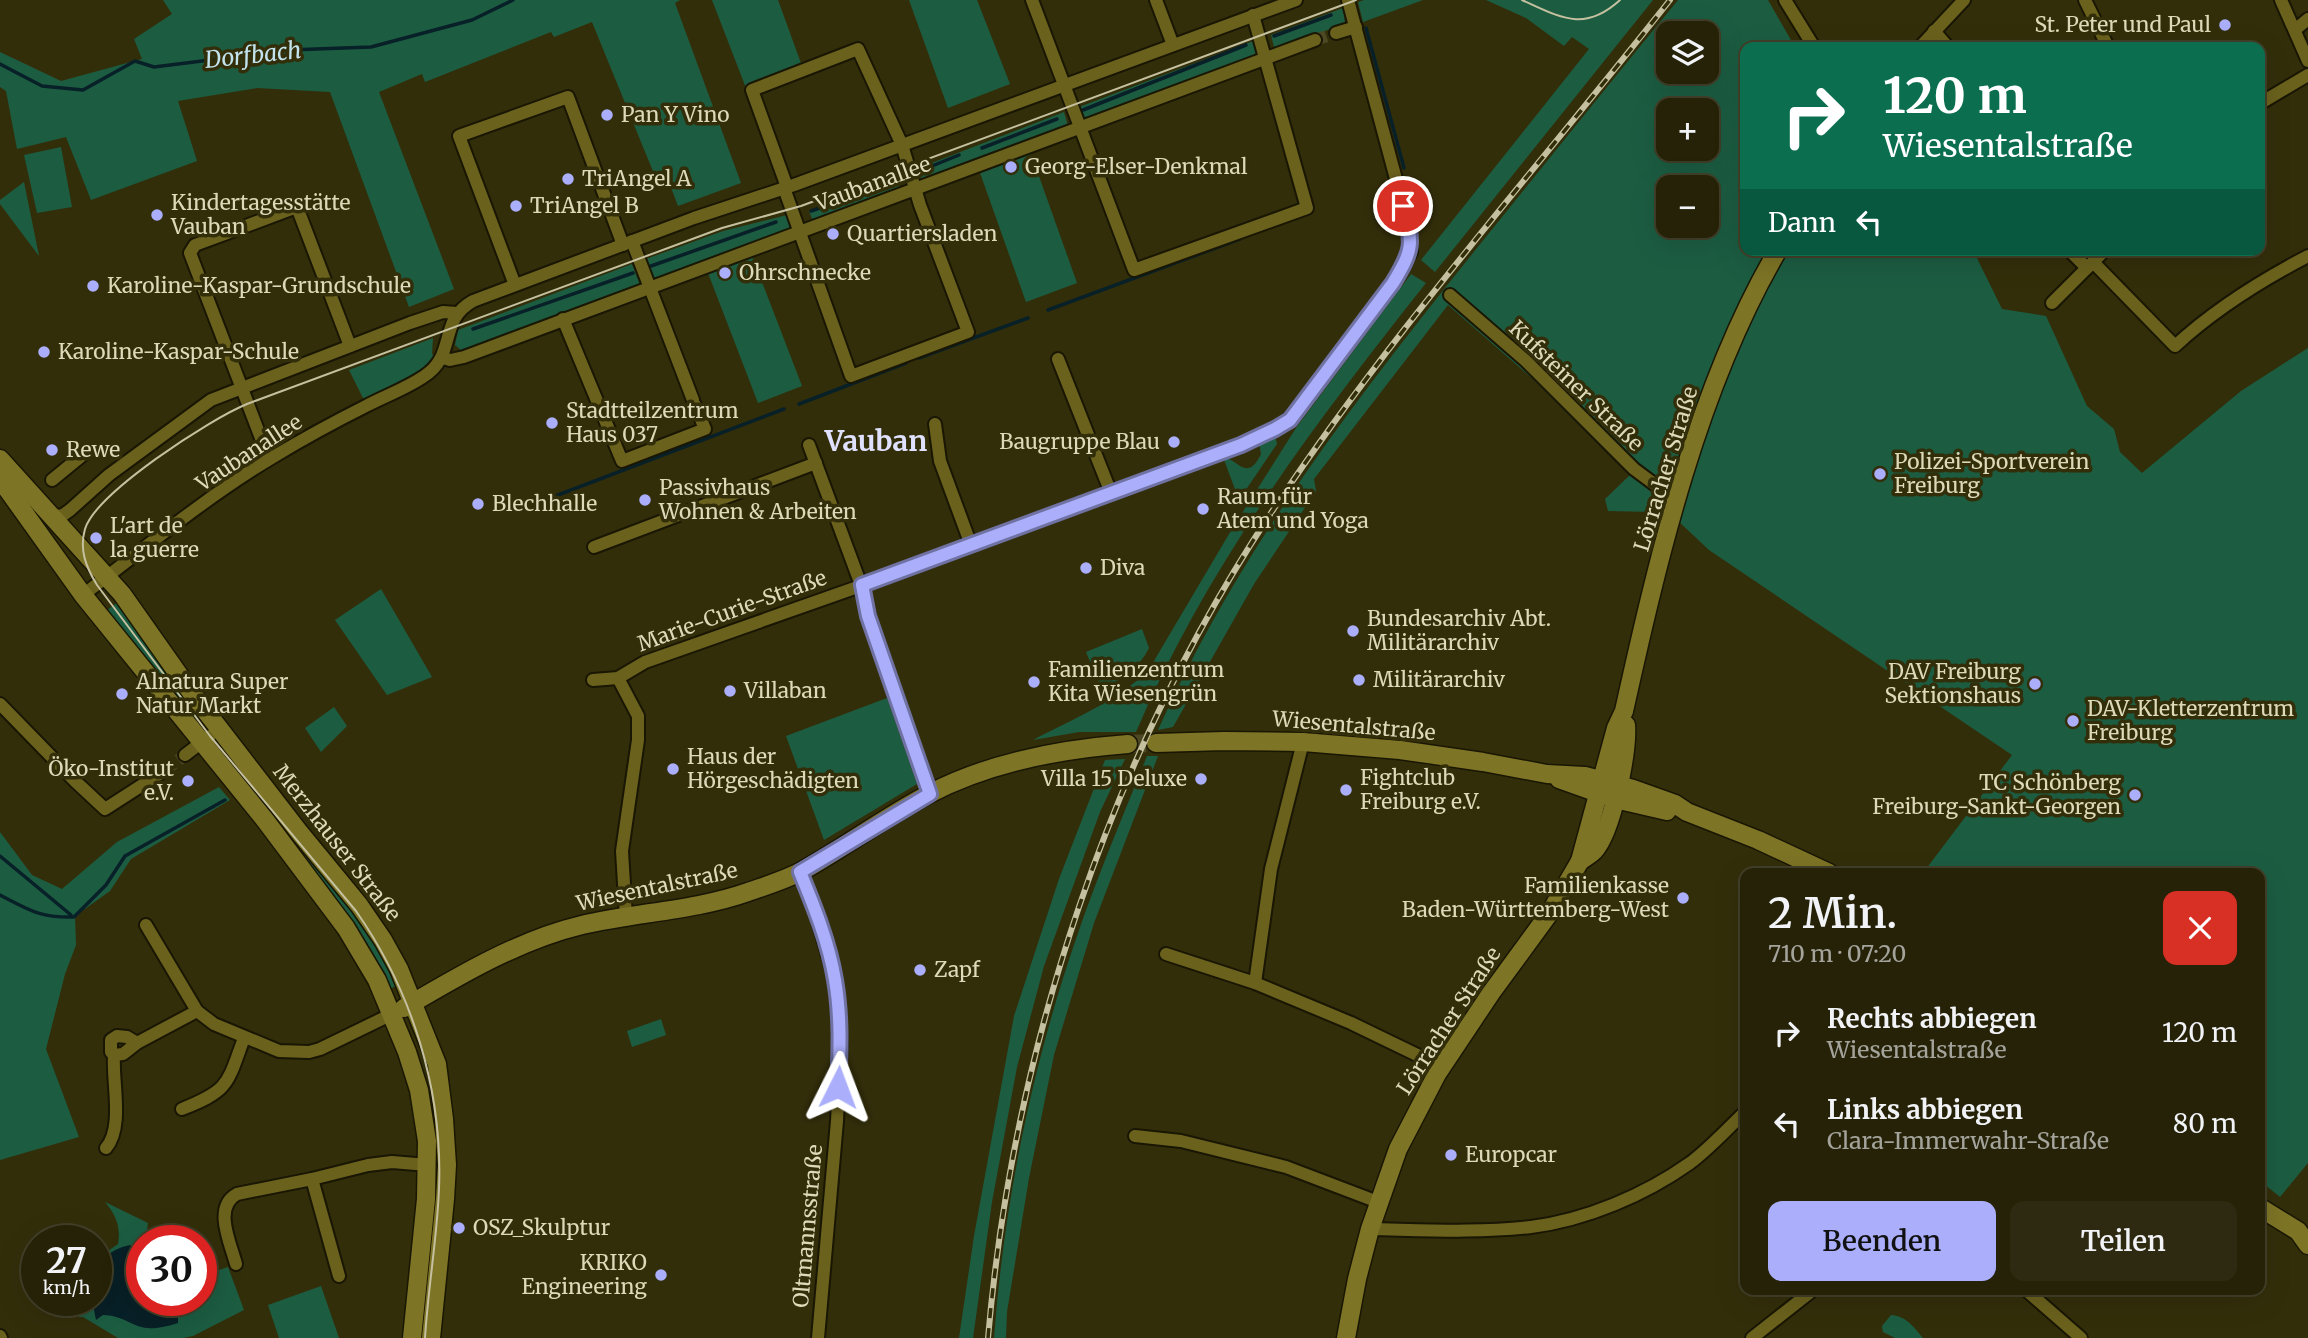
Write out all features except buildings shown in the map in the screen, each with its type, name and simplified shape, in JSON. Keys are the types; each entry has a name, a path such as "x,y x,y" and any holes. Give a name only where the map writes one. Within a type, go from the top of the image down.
{"main road":[{"name":"Lörracher Straße","path":"1346,1338 1370,1229 1398,1149 1441,1067 1490,993 1551,911 1580,861 1608,789 1616,729 1624,711 1694,442 1742,320 1775,256"},
{"name":"Merzhauser Straße","path":"0,459 122,594 164,657 375,928 399,969 407,1052 424,1111 428,1165 412,1338"},
{"name":"Merzhauser Straße","path":"0,479 83,595 205,740 265,820 368,961 383,994 404,1007 437,1063 447,1165 431,1338"},
{"path":"23,510 38,517 53,517"},
{"path":"205,710 205,740 236,748"},
{"name":"Wiesentalstraße","path":"1156,743 1303,743 1400,750 1547,774 1608,789 1672,812 1688,812 1818,868"},
{"name":"Wiesentalstraße","path":"404,1007 544,936 626,917 716,901 800,872 930,794 966,778 1004,765 1089,747 1128,744"},
{"path":"2265,1211 2306,1240"}],"street":[{"path":"1032,0 1134,270 1307,208 1253,15"},
{"path":"1156,0 1173,45"},
{"name":"Vaubanallee","path":"53,517 70,510 109,475 211,400 443,312 457,313 473,301 515,285 1296,0"},
{"name":"Marie-Curie-Straße","path":"593,680 618,678 645,662 1241,445 1290,420 1393,283 1410,252 1407,220 1348,0"},
{"path":"1784,0 1811,42"},
{"path":"1924,42 1964,0"},
{"path":"2085,0 2106,42"},
{"path":"2281,0 2308,61"},
{"path":"2296,29 2308,19"},
{"path":"1336,33 1356,27"},
{"path":"1934,31 1944,42"},
{"name":"Vaubanallee","path":"83,595 181,519 269,459 336,421 422,378 436,368 443,358 450,360 464,357 1315,40"},
{"path":"858,49 902,145 968,332 851,376 752,90 858,49"},
{"path":"2265,100 2308,75"},
{"path":"515,285 459,136 568,97 705,429 622,461 563,319"},
{"path":"269,459 190,253 195,245 297,207 350,346"},
{"path":"2077,256 2175,346 2204,319 2232,300 2274,273 2308,256"},
{"path":"2052,303 2099,256"},
{"name":"Kufsteiner Straße","path":"1450,295 1534,369 1634,469 1677,501"},
{"path":"443,358 457,313"},
{"path":"1058,359 1111,493"},
{"path":"934,424 940,461 971,545"},
{"path":"809,445 862,585 868,616 930,794"},
{"path":"51,480 85,453"},
{"path":"594,547 816,463"},
{"path":"618,678 638,716 638,740 622,851 626,917"},
{"path":"0,704 106,809 164,771"},
{"path":"185,755 205,740"},
{"path":"1255,983 1270,869 1303,743"},
{"name":"Oltmannsstraße","path":"800,872 814,907 835,979 841,1042 835,1147 818,1338"},
{"path":"146,925 197,1011 214,1024 279,1051 309,1052 335,1043 404,1007"},
{"path":"1166,954 1255,983 1351,1023 1441,1067"},
{"path":"114,1055 123,1054 137,1043 197,1011"},
{"path":"106,1148 115,1132 114,1055 111,1052 111,1040 117,1035 137,1043"},
{"path":"182,1109 206,1100 223,1089 244,1038"},
{"path":"1370,1229 1510,1229 1557,1221 1594,1210 1647,1188 1689,1164 1740,1117"},
{"path":"1135,1136 1181,1141 1286,1167 1378,1202"},
{"path":"236,1264 227,1232 224,1206 229,1198 368,1165 392,1162 428,1165"},
{"path":"312,1180 339,1276"},
{"path":"1752,1338 1807,1295"},
{"path":"2032,1295 2081,1338"}],"green space":[{"path":"163,0 680,0 675,3 741,183 678,206 669,182 659,186 592,22 554,37 551,32 425,82 422,74 379,92 454,289 409,307 330,92 257,88 178,101 197,161 91,200 66,137 17,149 6,91 0,87 0,52 61,81 142,59 134,39 172,14"},
{"path":"712,0 778,0 802,66 746,88"},
{"path":"909,0 977,0 1010,84 948,108"},
{"path":"1423,0 1363,22 1358,2"},
{"path":"1486,0 1653,0 1435,272 1421,260 1589,49 1572,37 1564,46 1526,18"},
{"path":"1678,0 1768,0 1792,42 1740,42 1740,256 1976,256 2002,309 2046,316 2087,406 2114,429 2120,452 2142,473 2241,391 2308,348 2308,1163 2280,1197 2265,1185 2265,868 1927,868 2012,755 1709,550 1659,503 1656,512 1608,511 1605,499 1630,475 1534,380 1448,305 1314,479 1316,491 1254,584 1173,727 1158,730 1190,663 1264,535 1348,413 1656,27 1656,84 1719,84 1719,21 1661,21"},
{"path":"1343,8 1345,23 1275,51 1271,35"},
{"path":"1256,40 1259,56 1083,120 1079,107"},
{"path":"1064,112 1068,126 921,181 916,169"},
{"path":"61,147 72,207 37,213 24,155"},
{"path":"1030,151 1077,283 1026,302 979,170"},
{"path":"896,179 900,189 813,221 809,211"},
{"path":"24,182 39,256 0,204 0,200"},
{"path":"787,215 792,229 654,282 646,259 723,231"},
{"path":"752,256 802,386 758,403 708,273"},
{"path":"632,264 640,285 462,351 455,345 458,330"},
{"path":"1411,274 1426,283 1304,443 1229,554 1164,671 1136,732 1079,732 1033,740 1108,701 1148,671 1232,529 1296,428"},
{"path":"433,338 432,354 436,357 429,364 403,382 364,400 349,370"},
{"path":"1275,435 1277,444 1239,500 1223,457 1242,467 1251,467 1261,454 1259,443"},
{"path":"381,589 432,677 387,695 335,620"},
{"path":"118,602 200,717 191,725 102,614"},
{"path":"1142,629 1149,648 1145,655 1129,673 1102,690 1086,652"},
{"path":"887,698 917,784 824,840 786,736"},
{"path":"334,707 347,726 321,752 305,728"},
{"path":"221,748 346,893 401,983 390,989 354,926 333,896 215,755"},
{"path":"1147,756 1158,756 1094,923 1054,1055 1029,1178 1007,1312 1006,1338 994,1338 1013,1186 1046,1036 1084,916"},
{"path":"1125,759 1100,812 1044,966 1017,1067 992,1202 973,1338 959,1338 974,1236 1014,1016 1059,879 1105,760"},
{"path":"219,787 230,800 131,859 110,891 75,916 76,945 65,974 46,1049 79,1137 0,1160 0,832 32,875 62,889 117,842"},
{"path":"661,1019 666,1035 632,1047 627,1031"},
{"path":"105,1202 148,1223 126,1225 126,1316 217,1316 217,1271 228,1267 244,1310 193,1336 183,1338 118,1338 79,1317 112,1316 112,1248 118,1244 119,1232 112,1212"},
{"path":"321,1286 339,1338 279,1338 268,1305"},
{"path":"1891,1315 1905,1320 1923,1338 1895,1338 1883,1332 1882,1326"}],"water":[{"path":"126,1246 126,1316 178,1316 178,1323 151,1328 112,1316 112,1252"}],"waterway":[{"name":"Dorfbach","path":"0,64 42,86 83,90 135,61 154,67 289,50 371,47 472,20 513,0"},
{"path":"1274,36 1331,15"},
{"path":"1366,28 1404,168"},
{"path":"1083,110 1246,45"},
{"path":"982,148 1057,119"},
{"path":"922,170 959,155"},
{"path":"811,211 896,181"},
{"path":"651,266 776,222"},
{"path":"1048,310 1240,239"},
{"path":"473,329 633,273"},
{"path":"919,358 1028,318"},
{"path":"799,404 906,363"},
{"path":"529,506 784,409"},
{"path":"0,895 43,914 74,917 106,885 125,856 225,800"},
{"path":"0,856 71,915"}],"tunnel":[{"path":"1315,40 1336,33"},
{"path":"1128,744 1156,743"},
{"path":"164,771 185,755"}],"tram line":[{"path":"425,1338 438,1208 439,1152 429,1079 408,1008 376,942 356,911 210,736 97,585 83,551 85,529 94,514 110,496 156,459 208,425 247,404 722,228 801,206 1356,0"},
{"path":"1522,0 1572,19 1595,16 1620,0"}],"railway":[{"path":"988,1338 1001,1229 1020,1120 1046,1013 1079,906 1118,802 1164,701 1215,603 1273,510 1319,444 1466,251 1670,0"}],"place":[{"name":"St. Peter und Paul","path":"2225,25"},
{"name":"Pan Y Vino","path":"607,115"},
{"name":"Georg-Elser-Denkmal","path":"1011,167"},
{"name":"TriAngel A","path":"568,179"},
{"name":"TriAngel B","path":"516,206"},
{"name":"Kindertagesstätte Vauban","path":"157,215"},
{"name":"Quartiersladen","path":"833,234"},
{"name":"Ohrschnecke","path":"725,273"},
{"name":"Karoline-Kaspar-Grundschule","path":"93,286"},
{"name":"Karoline-Kaspar-Schule","path":"44,352"},
{"name":"Stadtteilzentrum Haus 037","path":"552,423"},
{"name":"Baugruppe Blau","path":"1174,442"},
{"name":"Rewe","path":"52,450"},
{"name":"Polizei-Sportverein Freiburg","path":"1880,474"},
{"name":"Passivhaus Wohnen & Arbeiten","path":"645,500"},
{"name":"Blechhalle","path":"478,504"},
{"name":"Raum für Atem und Yoga","path":"1203,509"},
{"name":"L'art de la guerre","path":"96,538"},
{"name":"Diva","path":"1086,568"},
{"name":"Bundesarchiv Abt. Militärarchiv","path":"1353,631"},
{"name":"Militärarchiv","path":"1359,680"},
{"name":"Familienzentrum Kita Wiesengrün","path":"1034,682"},
{"name":"DAV Freiburg Sektionshaus","path":"2035,684"},
{"name":"Villaban","path":"730,691"},
{"name":"Alnatura Super Natur Markt","path":"122,694"},
{"name":"DAV-Kletterzentrum Freiburg","path":"2073,721"},
{"name":"Haus der Hörgeschädigten","path":"673,769"},
{"name":"Villa 15 Deluxe","path":"1201,779"},
{"name":"Öko-Institut e.V.","path":"188,781"},
{"name":"Fightclub Freiburg e.V.","path":"1346,790"},
{"name":"TC Schönberg Freiburg-Sankt-Georgen","path":"2135,795"},
{"name":"Familienkasse Baden-Württemberg-West","path":"1683,898"},
{"name":"Zapf","path":"920,970"},
{"name":"Europcar","path":"1451,1155"},
{"name":"OSZ_Skulptur","path":"459,1228"},
{"name":"KRIKO Engineering","path":"661,1275"}],"district":[{"name":"Vauban","path":"876,441"}],"route":[{"path":"838,1087 841,1042 835,979 814,907 800,872 930,794 888,679 868,616 862,585 1241,445 1290,420 1405,264 1410,252 1403,206"}]}
